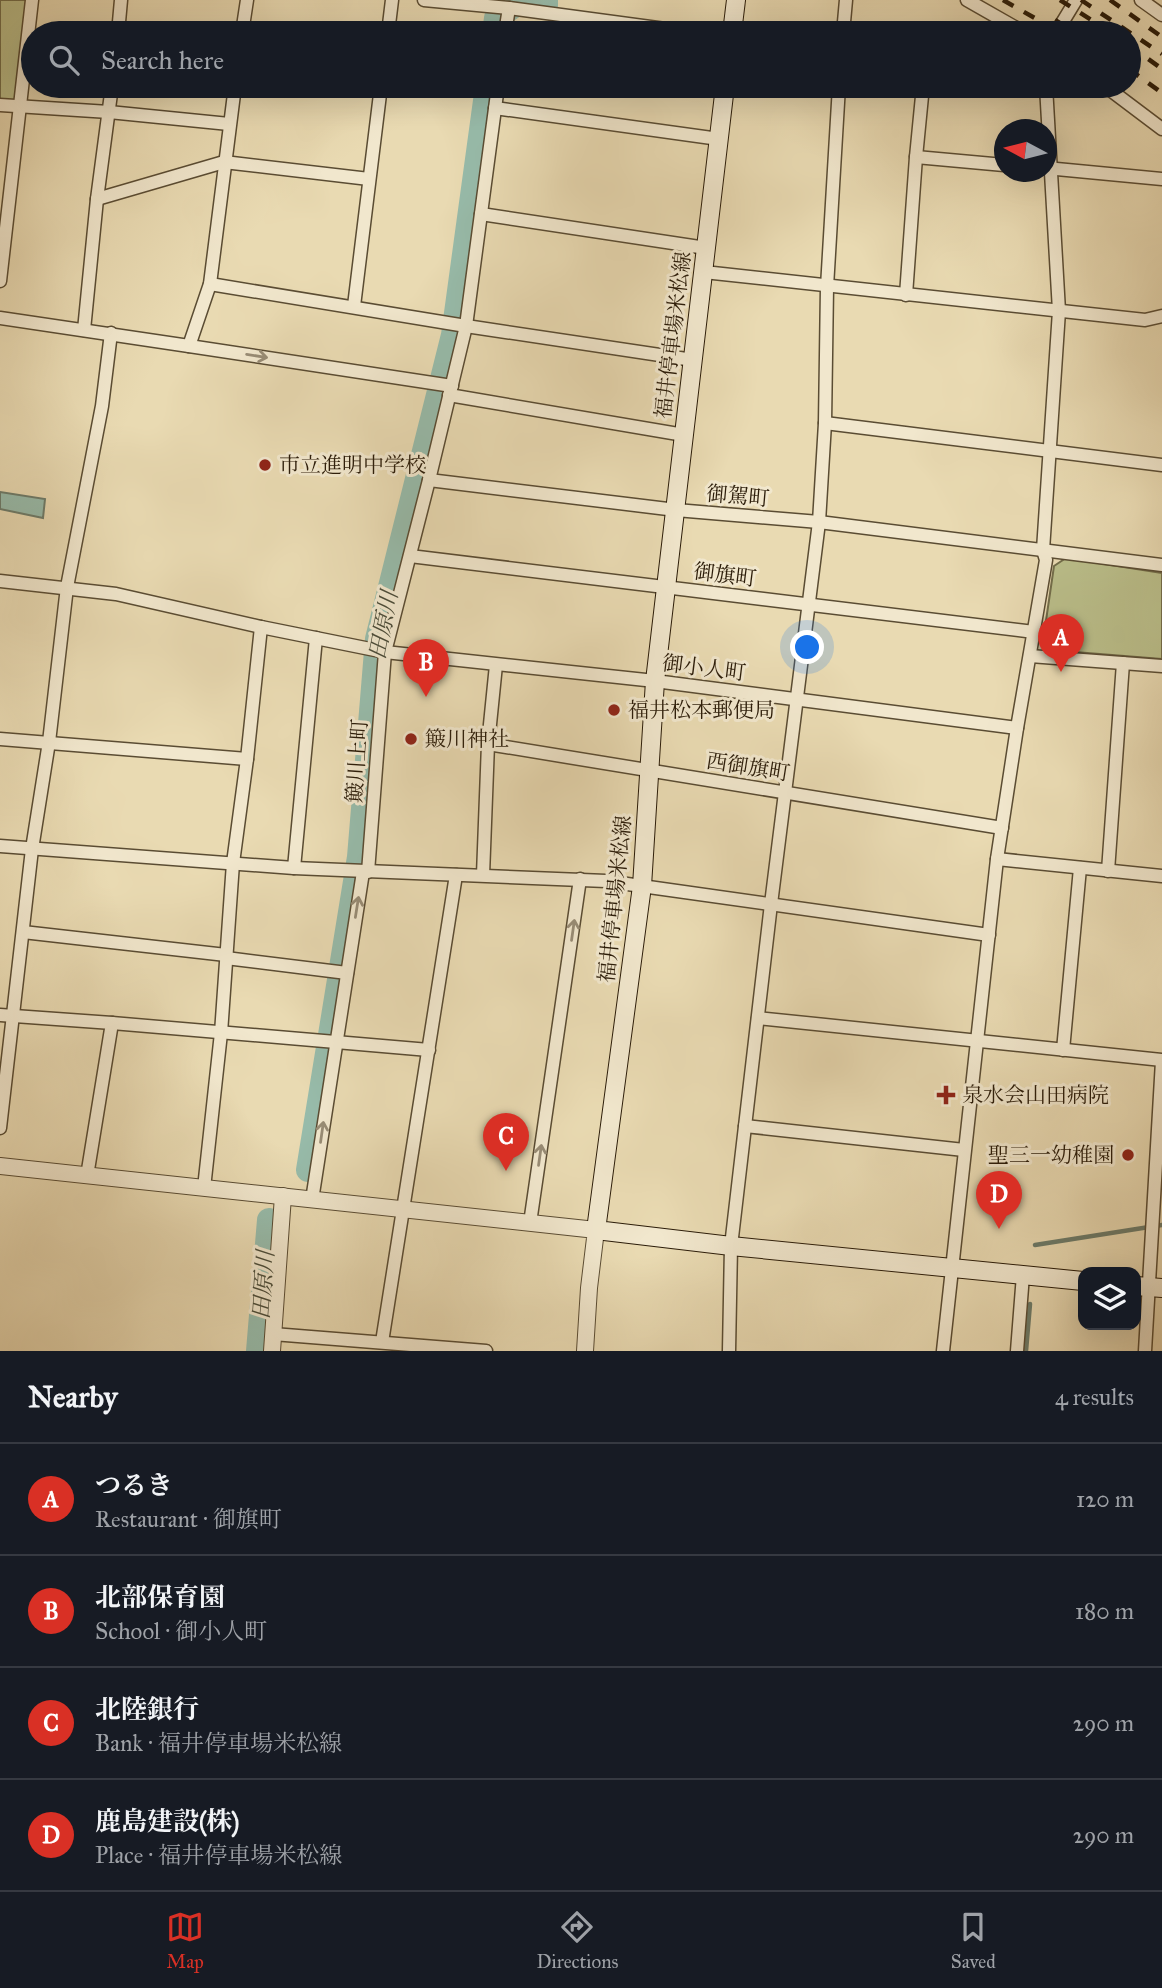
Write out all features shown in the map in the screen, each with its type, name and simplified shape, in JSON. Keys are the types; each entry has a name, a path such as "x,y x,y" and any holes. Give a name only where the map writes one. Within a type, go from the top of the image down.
{"main road":[{"path":"733,21 736,0"},
{"name":"福井停車場米松線","path":"597,1230 642,886 655,681 724,98"},
{"path":"597,1230 731,1246 1078,1280"}],"street":[{"path":"30,21 32,0"},
{"path":"119,21 121,0"},
{"path":"244,21 247,0"},
{"path":"389,21 392,0"},
{"path":"424,0 606,21"},
{"path":"844,21 846,0"},
{"path":"967,0 997,21"},
{"path":"1063,21 1076,0"},
{"path":"1141,0 1162,15"},
{"path":"507,21 509,8"},
{"path":"0,280 5,204 23,98"},
{"path":"84,330 111,98"},
{"path":"189,346 210,284 233,98"},
{"path":"354,306 379,98"},
{"name":"簸川上町","path":"312,1200 365,872 385,652 466,326 496,98"},
{"path":"729,1351 731,1246 819,522 825,423 827,287 838,98"},
{"path":"906,295 922,98"},
{"path":"1046,98 1047,119"},
{"path":"1121,98 1162,129"},
{"path":"0,104 109,111 229,124"},
{"path":"495,108 719,139"},
{"path":"916,157 994,164"},
{"path":"97,199 224,162 369,179"},
{"path":"1057,169 1162,179"},
{"path":"943,1351 997,859 1046,560 1043,550 1059,311 1049,182"},
{"path":"481,214 706,248"},
{"path":"704,272 1145,320 1161,316 1162,331"},
{"path":"210,284 693,360"},
{"path":"0,318 189,346 684,435"},
{"path":"0,1128 6,1015 23,932 67,587 102,406 111,334"},
{"path":"825,423 1162,465"},
{"name":"御駕町","path":"429,480 676,510 819,522 1162,565"},
{"name":"御旗町","path":"411,556 1034,632"},
{"name":"御小人町","path":"0,581 127,596 385,652 655,681 1017,729"},
{"path":"204,1188 221,1033 233,863 261,627"},
{"path":"294,868 316,638"},
{"path":"1030,656 1162,666"},
{"path":"1108,871 1123,663"},
{"path":"483,876 488,744 496,665"},
{"path":"0,739 247,759"},
{"name":"西御旗町","path":"488,744 1002,828"},
{"path":"0,846 294,868 580,879 989,934"},
{"path":"997,859 1162,876"},
{"path":"1063,1050 1080,868"},
{"path":"382,1342 456,875"},
{"path":"530,1223 580,879"},
{"path":"23,932 347,973"},
{"path":"6,1015 429,1050"},
{"path":"758,1018 1162,1060 1159,1169 1144,1351"},
{"path":"87,1175 112,1023"},
{"path":"745,1126 964,1150"},
{"path":"0,1166 597,1230 589,1288 585,1351"},
{"path":"272,1351 283,1196"},
{"path":"1017,1351 1023,1275"},
{"path":"273,1334 366,1346 382,1342 486,1351"}],"green space":[{"path":"0,0 32,0 30,21 21,21 21,106 0,105"},
{"path":"1066,558 1162,573 1162,659 1050,650 1043,641 1054,566"}],"shaded area":[{"path":"0,492 45,499 43,518 0,509"}],"waterway":[{"name":"田原川","path":"496,21 496,18 522,1 546,5 546,0"},
{"name":"田原川","path":"308,1170 359,857 377,639 453,335 485,98"},
{"name":"田原川","path":"258,1351 269,1220"},
{"path":"1035,1245 1162,1225"},
{"path":"1026,1351 1030,1304"}],"railway":[{"path":"1003,0 1040,21"},
{"path":"1060,0 1093,21"},
{"path":"1081,0 1112,21"},
{"path":"1110,0 1140,21"},
{"path":"1141,22 1162,37"},
{"path":"1141,40 1162,54"},
{"path":"1141,54 1162,69"},
{"path":"1141,78 1162,93"}],"place":[{"name":"市立進明中学校","path":"265,465"},
{"name":"つるき","path":"1061,672"},
{"name":"北部保育園","path":"426,697"},
{"name":"福井松本郵便局","path":"614,710"},
{"name":"簸川神社","path":"411,739"},
{"name":"泉水会山田病院","path":"946,1095"},
{"name":"聖三一幼稚園","path":"1128,1155"},
{"name":"北陸銀行","path":"506,1171"},
{"name":"鹿島建設(株)","path":"999,1229"}]}
